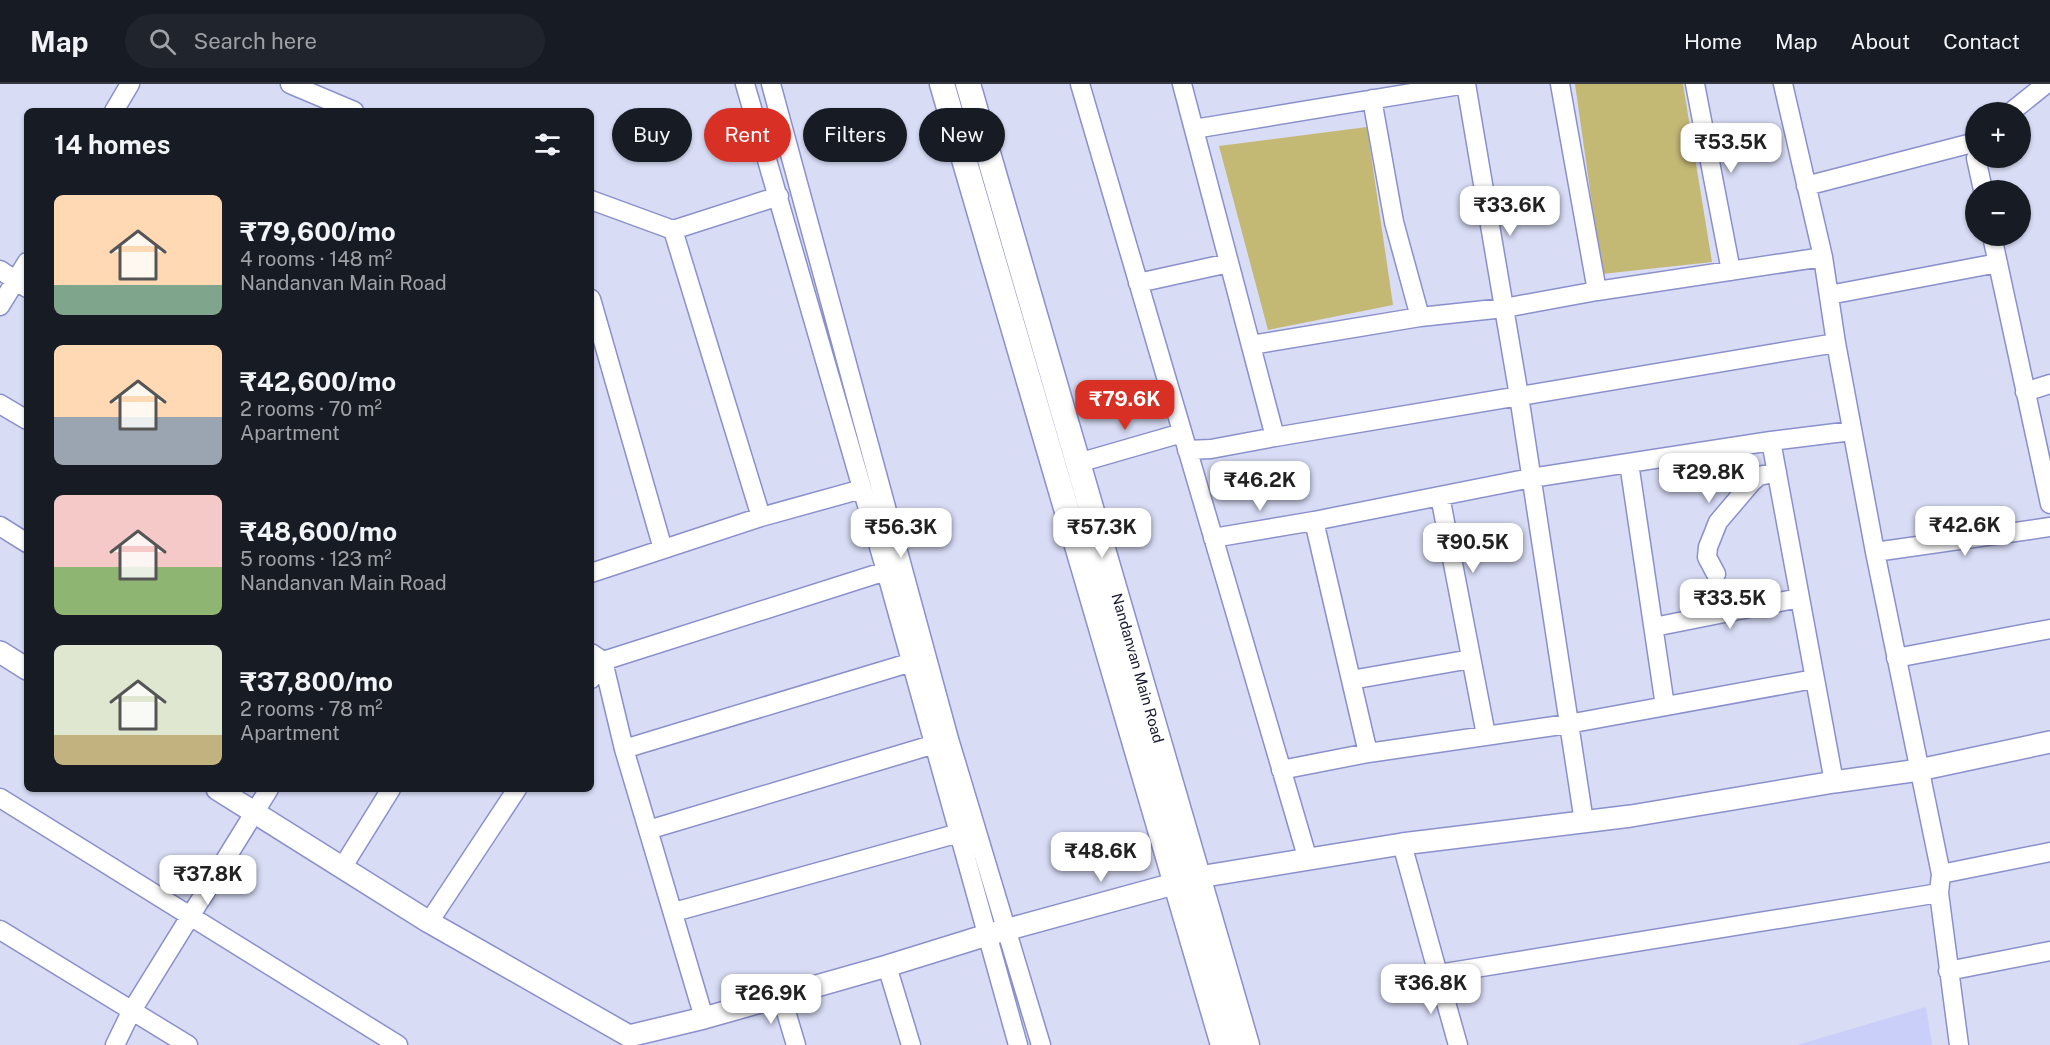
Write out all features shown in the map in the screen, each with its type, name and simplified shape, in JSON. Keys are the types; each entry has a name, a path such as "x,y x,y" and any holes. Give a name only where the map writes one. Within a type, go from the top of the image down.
{"main road":[{"name":"Nandanvan Main Road","path":"968,84 1247,1045"},
{"path":"946,85 1223,1045"}],"street":[{"path":"116,108 129,84"},
{"path":"290,84 347,108"},
{"path":"745,84 886,571 919,660"},
{"path":"771,84 941,742 958,833 1041,1045"},
{"path":"1080,84 1308,860"},
{"path":"1182,84 1275,437"},
{"path":"1194,129 1466,84 1519,396 1584,822"},
{"path":"1560,84 1597,291"},
{"path":"1695,84 1731,271"},
{"path":"1783,84 1823,257 1836,343 1875,552 1941,874 1939,893 1959,1045"},
{"path":"2024,102 2046,84"},
{"path":"1372,99 1394,222 1420,317"},
{"path":"1806,186 1965,151"},
{"path":"594,201 673,230 779,196"},
{"path":"673,230 761,518"},
{"path":"1994,246 2050,504"},
{"path":"1251,345 1420,317 1504,308 1597,291 1823,257"},
{"path":"1829,295 1998,262"},
{"path":"1138,283 1229,263"},
{"path":"0,270 21,284 0,306"},
{"path":"594,309 663,549"},
{"path":"1078,463 1185,442 1211,449 1836,343"},
{"path":"2025,392 2050,384"},
{"path":"0,404 24,418"},
{"path":"1213,538 1531,478 1771,441 1852,431"},
{"path":"1771,441 1834,782"},
{"path":"1629,463 1665,706"},
{"path":"1716,574 1707,556 1708,547 1718,522 1752,482 1759,476 1776,472"},
{"path":"594,572 761,518 862,489"},
{"path":"1440,496 1486,735"},
{"path":"1314,520 1368,753"},
{"path":"0,526 24,541"},
{"path":"1875,552 2050,527"},
{"path":"704,1018 597,657 886,571"},
{"path":"1654,627 1799,598"},
{"path":"1896,658 2050,629"},
{"path":"1,657 24,668"},
{"path":"1351,680 1471,658"},
{"path":"624,749 919,660"},
{"path":"1281,770 1368,753 1568,724 1814,679"},
{"path":"941,742 977,828 1018,1045"},
{"path":"648,830 941,742"},
{"path":"222,792 429,922 626,1040 887,966 996,932 1199,877 1402,844 1631,816 1918,770 2050,742"},
{"path":"115,1045 131,1012 267,792"},
{"path":"342,868 389,792"},
{"path":"429,922 515,792"},
{"path":"0,798 398,1045"},
{"path":"674,912 977,828"},
{"path":"1402,844 1458,1045"},
{"path":"1941,874 2050,852"},
{"path":"1438,974 1939,893"},
{"path":"0,930 188,1045"},
{"path":"1948,971 2050,951"},
{"path":"887,966 912,1045"},
{"path":"781,995 796,1045"}],"shaded area":[{"path":"1575,84 1683,84 1712,262 1602,274"},
{"path":"1367,127 1393,305 1268,330 1219,146"},
{"path":"1926,1007 1932,1045 1797,1045"}]}
